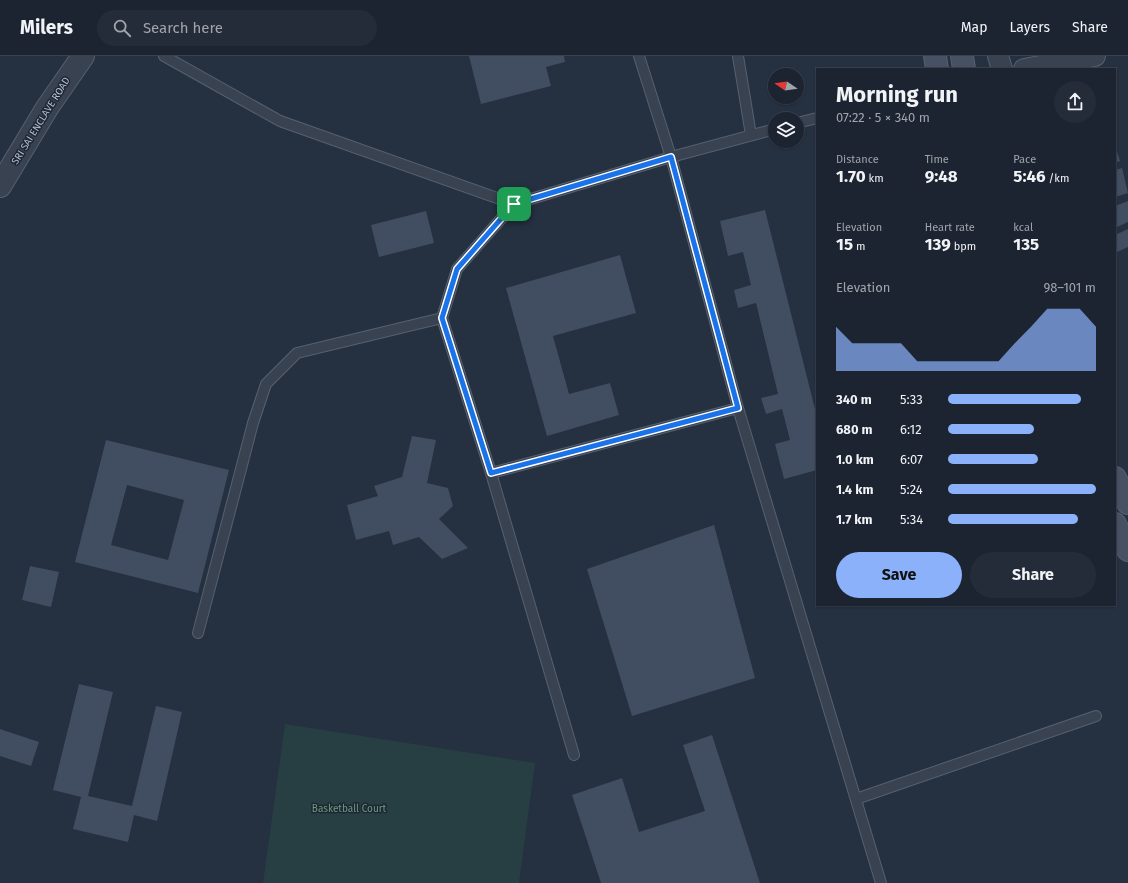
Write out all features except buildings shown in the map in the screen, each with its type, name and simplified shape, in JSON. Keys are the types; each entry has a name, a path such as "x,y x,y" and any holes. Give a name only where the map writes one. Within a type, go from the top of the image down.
{"main road":[{"path":"935,56 937,68"},
{"path":"962,56 964,68"},
{"path":"1116,480 1128,504"},
{"path":"1116,526 1128,550"}],"street":[{"name":"SRI SAI ENCLAVE ROAD","path":"0,186 47,108 83,56"},
{"path":"998,56 1002,68"},
{"path":"1029,68 1095,56"}],"lane":[{"path":"164,56 280,121 514,204"},
{"path":"639,56 671,157 738,408 881,883"},
{"path":"738,56 751,136"},
{"path":"804,122 816,118"},
{"path":"574,755 491,473 442,318 457,269 514,204 671,157 768,131"},
{"path":"198,633 253,423 266,384 297,353 442,318"},
{"path":"491,473 738,408"},
{"path":"856,799 1096,716"}],"green space":[{"name":"Basketball Court","path":"285,724 535,763 519,883 263,883"}],"route":[{"path":"671,157 738,408 491,473 442,318 457,269 514,204 671,157"}]}
